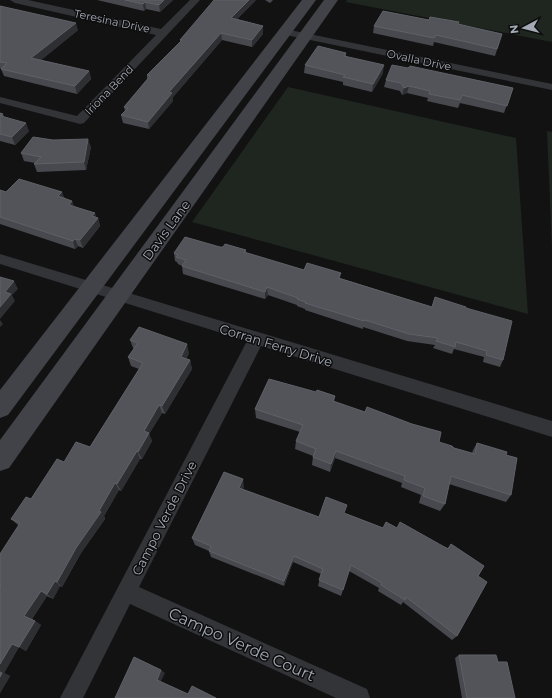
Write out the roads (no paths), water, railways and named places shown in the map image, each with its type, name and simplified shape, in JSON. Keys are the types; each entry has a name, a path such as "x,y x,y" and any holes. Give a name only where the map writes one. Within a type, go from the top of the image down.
{"main road":[{"name":"Davis Lane","path":"0,408 309,0"},
{"name":"Davis Lane","path":"0,460 331,0"}],"street":[{"name":"Teresina Drive","path":"15,0 163,33"},
{"name":"Iriona Bend","path":"0,100 80,120 195,0"},
{"name":"Ovalla Drive","path":"285,32 552,87"},
{"name":"Corran Ferry Drive","path":"0,259 552,429"},
{"name":"Campo Verde Drive","path":"71,698 256,339"},
{"name":"Campo Verde Court","path":"126,592 359,697"}]}
